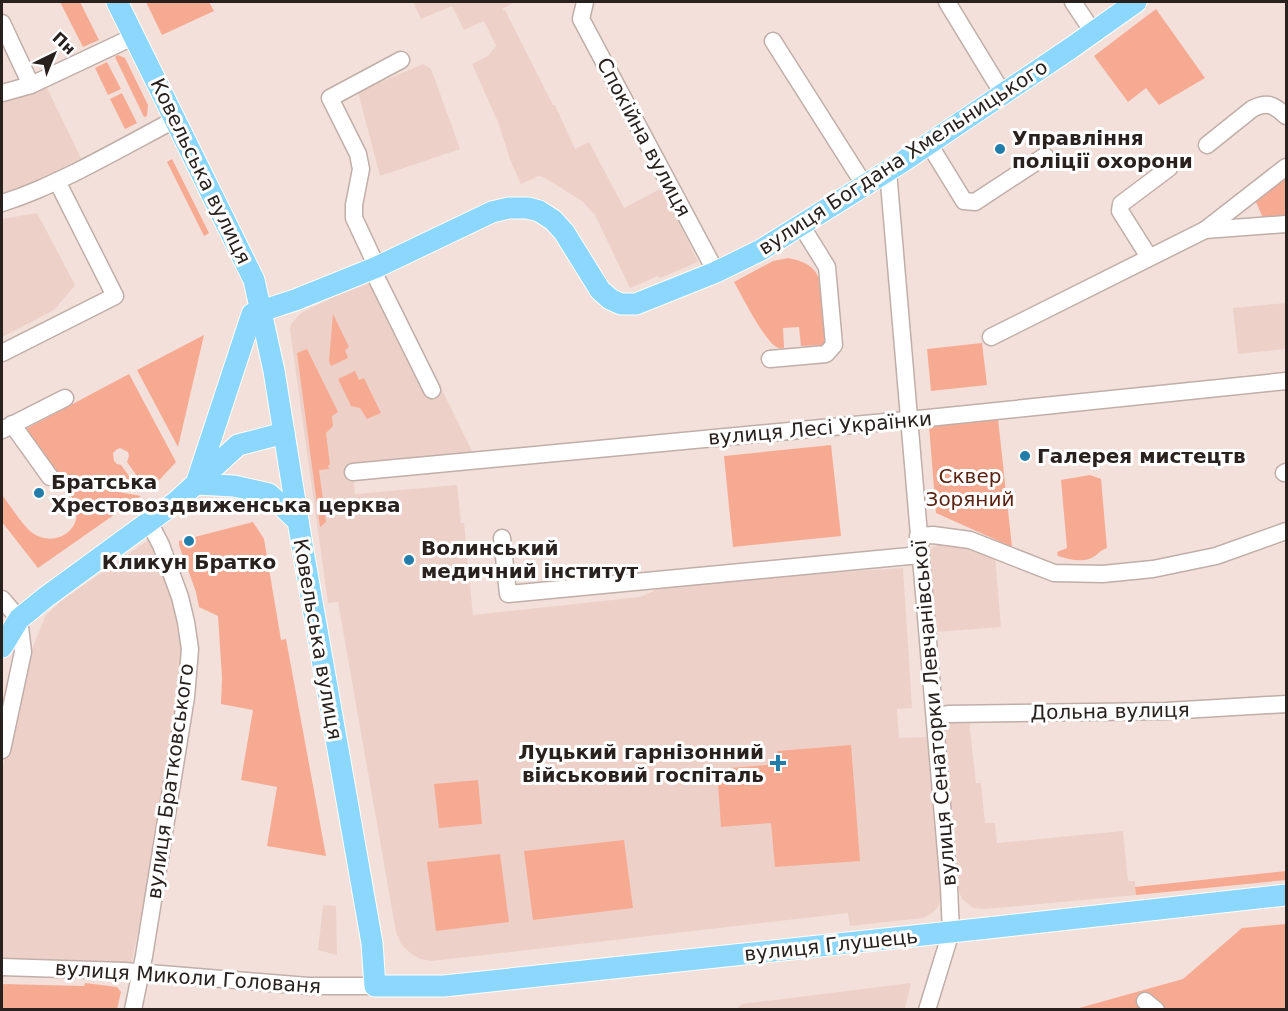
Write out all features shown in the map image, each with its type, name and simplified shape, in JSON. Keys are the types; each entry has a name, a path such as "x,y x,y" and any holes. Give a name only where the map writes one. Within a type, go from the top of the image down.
{"main road":[{"name":"Ковельська вулиця","path":"117,2 254,280 274,371 372,943 375,986"},
{"name":"вулиця Богдана Хмельницького","path":"261,311 375,268 492,212 508,208 528,208 539,211 553,220 564,232 600,290 610,299 621,304 636,304 716,272 760,250 929,144 1136,2"},
{"path":"196,484 252,314 261,311"},
{"path":"2,647 19,619 176,502 238,445 284,433"},
{"path":"196,484 234,486 269,494 298,521"},
{"name":"вулиця Глушець","path":"375,986 444,986 1287,894"}],"street":[{"name":"Спокійна вулиця","path":"585,2 581,19 716,272"},
{"path":"947,2 1003,94"},
{"path":"1073,2 1093,32"},
{"path":"2,23 6,45 31,85"},
{"path":"2,93 31,85 135,36"},
{"path":"773,41 865,186"},
{"path":"401,60 330,98 358,154 361,169 354,205 354,218 432,390"},
{"path":"1207,145 1258,106 1265,104 1272,106 1287,116"},
{"path":"2,203 57,181 176,119"},
{"path":"929,144 964,201 975,202 1045,156"},
{"path":"991,337 1204,230 1287,167"},
{"path":"1149,257 1120,211 1121,204 1169,168"},
{"name":"вулиця Сенаторки Левчанівської","path":"888,171 949,887 951,932 927,1010"},
{"path":"2,352 115,296 57,181"},
{"path":"770,360 826,354 834,345 827,267 801,225"},
{"path":"1204,230 1287,225"},
{"name":"вулиця Лесі Українки","path":"353,472 1287,381"},
{"path":"50,477 7,427 65,398"},
{"name":"вулиця Братковського","path":"134,1010 186,697 190,649 180,597 161,545 149,522"},
{"path":"918,536 933,535 970,540 1054,573 1103,574 1153,569 1216,556 1287,531"},
{"path":"502,538 508,594 920,555"},
{"path":"2,599 19,619 23,652 2,750"},
{"name":"Дольна вулиця","path":"935,717 948,714 1166,711 1287,704"},
{"name":"вулиця Миколи Голованя","path":"2,967 141,973 308,986 375,986"}],"shaded area":[{"path":"413,2 515,2 502,9 505,10 555,105 575,149 589,142 624,208 662,188 698,262 630,288 595,215 582,201 539,176 521,184 498,122 472,64 488,56 496,46 484,21 464,30 452,6 421,19"},
{"path":"423,64 431,69 460,149 380,176 358,92"},
{"path":"45,84 81,158 40,180 2,193 2,97"},
{"path":"37,213 75,285 54,310 2,337 2,219"},
{"path":"384,272 473,453 352,465 355,494 457,485 461,523 464,523 473,615 640,597 669,584 903,568 912,708 897,709 899,738 928,737 943,894 938,907 932,913 923,918 850,926 848,913 432,961 420,959 401,944 396,932 338,602 328,603 290,330 291,324 301,313"},
{"path":"1286,303 1286,349 1238,354 1233,308"},
{"path":"150,539 171,595 178,623 182,650 181,675 145,899 131,965 2,961 2,770 29,656 46,615 64,599"},
{"path":"937,545 969,546 995,556 1001,627 936,632 929,552"},
{"path":"969,720 976,783 981,783 985,823 995,823 997,843 1123,831 1128,881 1135,881 1136,895 985,909 973,908 962,899 957,887 943,723"},
{"path":"323,905 336,906 337,955 318,950"},
{"path":"911,983 905,1009 737,1009 742,1004"}],"green space":[{"path":"60,2 80,2 99,40 83,47"},
{"path":"146,2 209,2 214,11 162,35"},
{"path":"1156,9 1205,78 1159,105 1146,88 1128,102 1094,56"},
{"path":"118,55 125,58 148,105 147,116 144,117 115,57"},
{"path":"107,62 121,89 108,95 95,68"},
{"path":"122,93 137,123 125,129 110,99"},
{"path":"172,159 209,233 204,236 167,162"},
{"path":"1286,177 1286,216 1263,218 1255,200"},
{"path":"788,258 808,265 819,277 824,296 827,345 801,346 799,327 783,328 784,348 776,347 759,326 734,282 773,261"},
{"path":"333,314 349,347 345,350 348,358 331,366 329,361"},
{"path":"204,335 178,447 137,370"},
{"path":"982,343 987,385 931,391 927,349"},
{"path":"307,349 338,412 332,416 333,426 326,433 329,469 319,470 326,522 320,527 297,353"},
{"path":"355,371 359,380 364,378 381,413 367,419 360,408 351,406 338,379"},
{"path":"129,374 176,462 150,490 146,489 127,462 128,452 120,448 113,453 114,461 121,465 137,487 60,474 22,431"},
{"name":"Сквер Зоряний","path":"998,419 1012,547 936,513 929,426"},
{"path":"831,445 841,536 733,547 724,456"},
{"path":"1090,475 1101,479 1107,548 1085,560 1058,556 1057,552 1067,548 1061,480"},
{"path":"63,482 141,496 38,568 2,522 2,495 30,531 42,538 50,539 65,534 71,529 77,515 75,503"},
{"path":"253,522 264,539 281,640 286,639 326,856 267,846 277,787 241,780 253,710 221,704 222,678 218,616 199,607 179,545 179,541"},
{"path":"851,745 860,861 775,867 771,823 721,827 717,769 778,764 777,751"},
{"path":"478,780 482,824 439,828 434,784"},
{"path":"624,840 633,908 533,920 524,851"},
{"path":"500,854 509,922 436,931 427,862"},
{"path":"1286,871 1286,880 1136,895 1135,887"},
{"path":"1286,924 1286,1009 1072,1010 1183,979 1242,928"},
{"path":"85,983 117,987 121,992 117,1009 2,1009 2,984 84,986"}],"place":[{"name":"Управління поліції охорони","path":"1000,149"},
{"name":"Галерея мистецтв","path":"1025,456"},
{"name":"Братська Хрестовоздвиженська церква","path":"39,493"},
{"name":"Кликун Братко","path":"189,541"},
{"name":"Волинський медичний інститут","path":"409,560"},
{"name":"Луцький гарнізонний військовий госпіталь","path":"778,763"}]}
